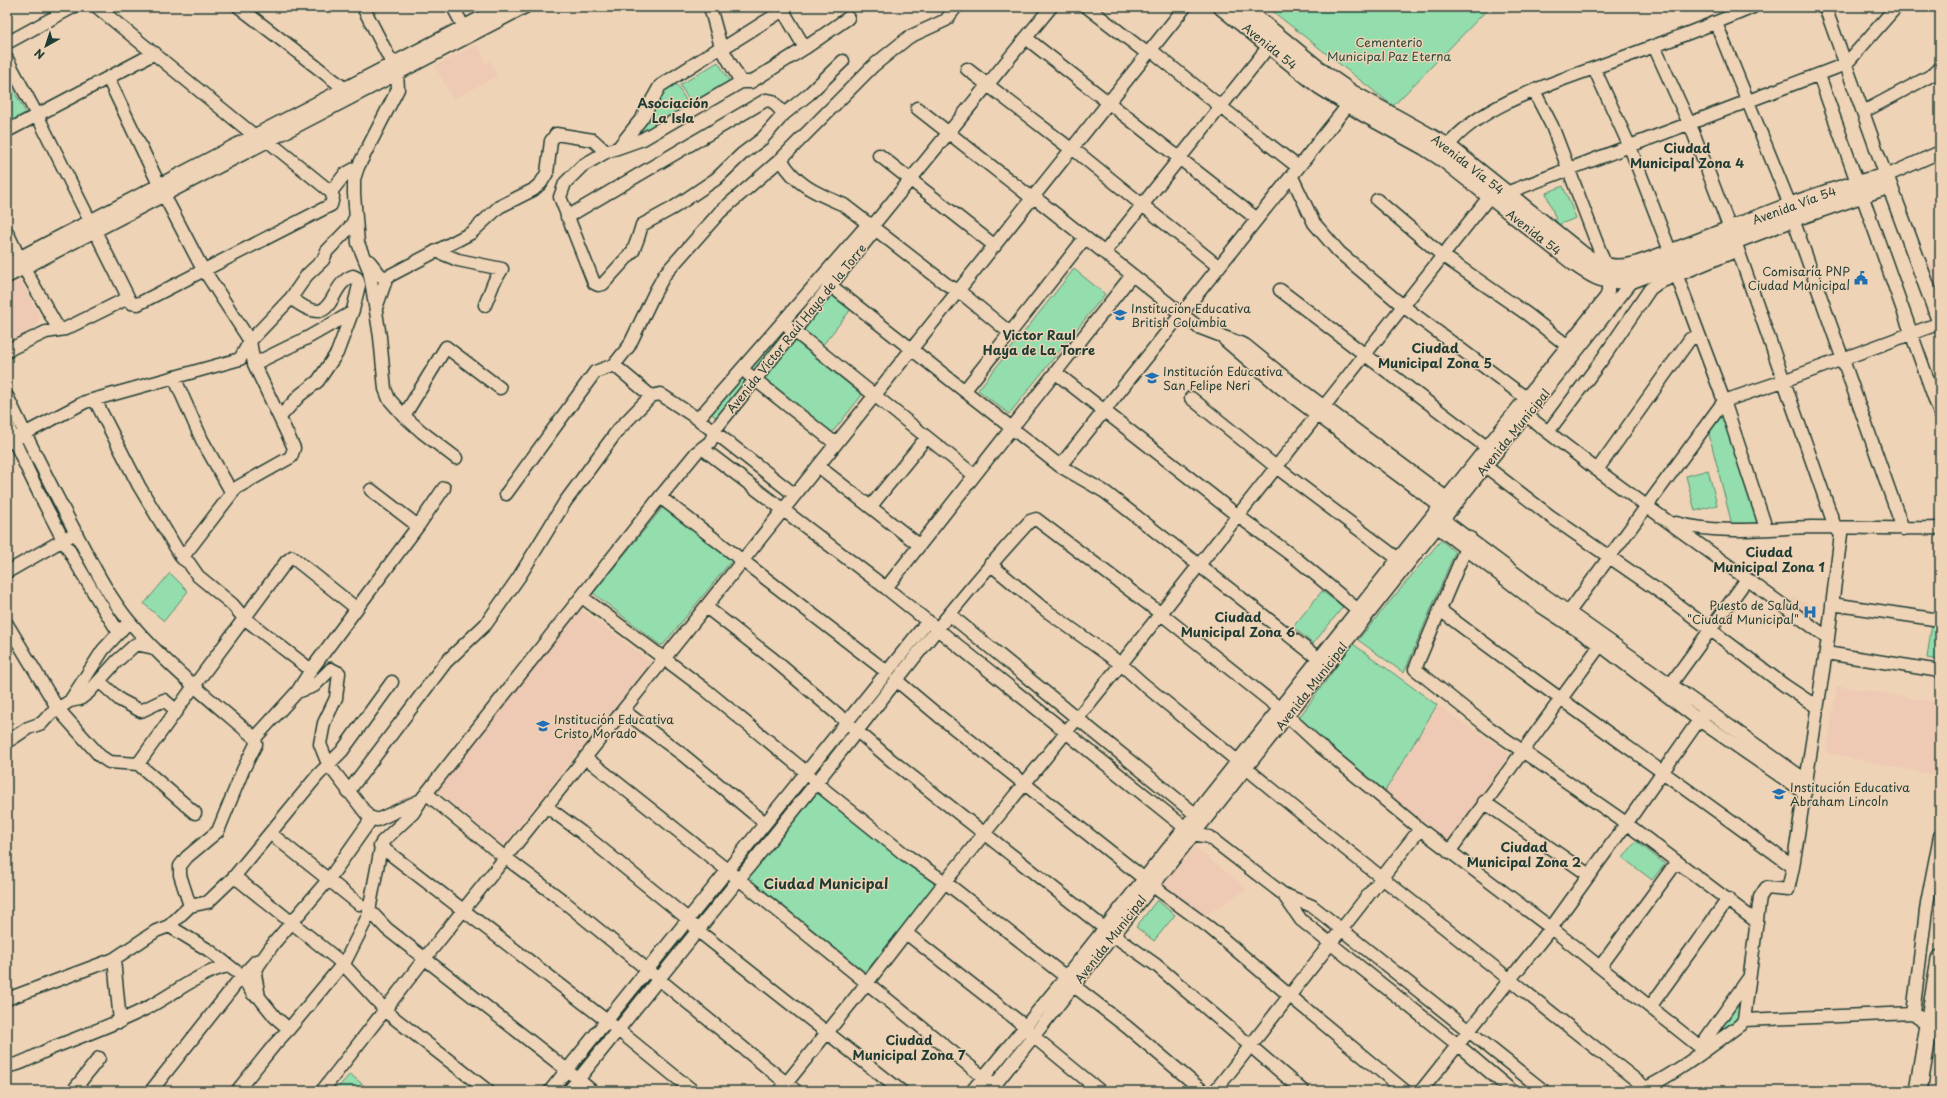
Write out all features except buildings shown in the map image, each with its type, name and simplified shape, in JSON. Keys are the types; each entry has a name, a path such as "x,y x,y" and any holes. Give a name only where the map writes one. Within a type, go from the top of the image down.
{"highway":[{"path":"1918,1091 1935,1021 1940,959"}],"main road":[{"name":"Avenida 54","path":"1221,7 1319,86 1348,105 1434,153 1574,263 1608,282"},
{"name":"Avenida Vía 54","path":"1243,7 1325,74 1351,92 1448,146 1585,256 1606,267 1626,267 1670,251 1734,240 1792,212 1860,188 1887,181"},
{"path":"1887,181 1940,322"},
{"path":"1608,282 1633,280 1734,240"}],"street":[{"path":"7,43 73,7"},
{"path":"7,59 37,115 131,303 138,304 331,205 333,197 331,192 268,141 255,136 97,7"},
{"path":"363,7 395,68 398,89 358,167 354,179 355,218 358,243 381,276 387,277 471,233 499,206 533,190 541,183 547,173 551,141 556,134 593,140 606,152"},
{"path":"453,7 466,31"},
{"path":"466,31 501,7"},
{"path":"7,277 22,263 162,190 255,136 349,92 466,31 525,7"},
{"path":"710,7 721,47 741,82"},
{"path":"506,494 595,372 614,365 629,346 654,292 665,274 720,212 781,159 873,66 909,37 946,20 956,7"},
{"name":"Avenida Víctor Raúl Haya de la Torre","path":"380,846 386,837 413,813 660,497 696,453 710,442 713,432 794,331 826,281 950,133 1051,7"},
{"path":"1087,7 1221,107 1295,172 1305,207 1318,228 1339,252 1403,306 1526,398 1526,415 1597,470 1648,505 1828,638"},
{"path":"322,1091 425,958 624,711 664,658 785,510 818,466 875,397 1185,7"},
{"path":"1448,146 1457,134 1481,116 1534,91 1716,23 1753,7"},
{"path":"1825,7 1887,181 1940,152"},
{"path":"1506,193 1846,64 1896,7"},
{"path":"243,8 349,92"},
{"path":"618,148 642,118 660,86 721,47 728,45 782,9 805,48"},
{"path":"843,61 809,94 784,114 762,139 742,154 716,179 673,208 642,225 633,251 603,284 598,285 594,283 589,274 560,197 565,183 582,166 606,152 643,139 741,82 751,82 805,48 848,18"},
{"path":"1716,23 1792,212 1903,529"},
{"path":"1026,38 1109,101 1257,219"},
{"path":"1104,253 1269,46"},
{"path":"990,564 1044,609 1121,664 1142,684 1510,978 1644,1090 1659,1082 1702,1049 1740,1025 1744,1020 1760,897 1766,888 1788,890 1793,867 1826,653 1841,534 1835,527 1734,240 1689,124 1654,46"},
{"path":"7,131 155,54"},
{"path":"1594,68 1630,147 1670,251"},
{"path":"1863,112 1934,74 1940,68"},
{"path":"967,69 1042,128 1072,148 1220,267"},
{"path":"1819,75 1940,414"},
{"path":"108,78 162,190 204,271 250,341 254,364 294,448 291,457 236,488 182,558"},
{"path":"1534,91 1552,126 1606,267"},
{"path":"162,190 268,141 349,92"},
{"path":"567,217 766,100 772,101 784,114"},
{"path":"1060,466 1348,105"},
{"path":"917,108 1028,194 1034,197 1198,327 1220,335 1281,388 1320,410 1442,513 1467,543 1539,605 1603,641 1671,684 1702,715 1807,781"},
{"path":"879,155 995,246"},
{"path":"781,159 793,178 803,185 844,205 873,225 946,284 959,291 1010,333"},
{"path":"331,192 345,174 358,167"},
{"path":"783,1087 867,983 945,882 1121,664 1489,197"},
{"path":"1377,200 1442,255 1527,314 1572,350"},
{"path":"10,441 85,402 240,359 250,341 291,298 307,275 323,260 327,251 351,226 355,218"},
{"path":"7,232 22,263 59,330"},
{"path":"965,390 1085,238"},
{"path":"1548,432 1601,361 1650,288 1658,283 1677,276 1734,240"},
{"path":"436,251 458,260 502,269 494,282 485,305"},
{"path":"364,253 369,270 375,308 385,389 389,399 404,416 422,432 456,458"},
{"path":"7,264 22,263"},
{"path":"886,588 1132,275"},
{"path":"280,417 300,395 318,381 327,368 345,335 358,285 357,278 353,276 348,278 343,283 332,301 324,309 316,311 305,308 291,298"},
{"path":"1677,276 1724,401 1766,528"},
{"path":"375,308 387,277"},
{"name":"Avenida Municipal","path":"1491,450 1526,398 1572,350 1633,280"},
{"path":"826,281 1013,427 1060,466 1106,492 1200,564 1327,666"},
{"name":"Avenida Víctor Raúl Haya de la Torre","path":"698,419 782,321 826,281"},
{"name":"Avenida Municipal","path":"1283,712 1327,666 1362,613 1481,462 1526,415 1572,350 1606,296 1608,292 1608,282"},
{"path":"1280,290 1491,450"},
{"path":"7,352 35,337 65,329 128,298"},
{"path":"254,364 307,338 351,313"},
{"path":"782,321 974,475"},
{"path":"1570,612 1724,401 1783,382 1912,334 1940,322"},
{"path":"1597,470 1690,339 1699,336"},
{"path":"404,416 446,347 500,388"},
{"path":"614,365 651,396"},
{"path":"741,369 836,444"},
{"path":"1056,373 1238,516 1298,560 1362,613"},
{"path":"174,377 202,440 232,493"},
{"path":"348,792 446,662 486,624 519,577 564,502 618,430 651,396 660,394 698,419 795,495"},
{"path":"7,396 100,578 129,621 154,648 194,686 255,738 256,744 242,770 218,831 187,857 180,866 180,875 190,906"},
{"path":"1190,398 1276,467 1403,562"},
{"path":"94,400 139,486 182,558 198,576 232,604 244,618 311,670"},
{"path":"7,424 10,441 87,582 119,633"},
{"path":"871,506 926,438"},
{"path":"702,448 785,510 932,624 1188,831 1209,837 1283,894 1312,906 1544,1091"},
{"path":"1481,462 1550,516 1817,707"},
{"path":"818,466 919,545"},
{"path":"255,738 297,692 311,670 418,526 444,488"},
{"path":"371,490 418,526"},
{"path":"660,497 892,676 939,716 1210,928 1405,1091"},
{"path":"570,1091 697,930 816,783 856,730 892,676 932,624 948,614 990,564 1030,521 1036,519 1160,613 1283,712 1321,747 1420,829 1551,928 1702,1049"},
{"path":"1671,522 1705,529 1835,527 1903,529 1940,528"},
{"path":"7,572 76,532"},
{"path":"1467,543 1415,669 1482,723 1626,824 1676,863 1728,899 1757,922"},
{"path":"1467,543 1570,612 1603,641 1805,793"},
{"path":"138,764 244,618 286,562 292,557 356,608"},
{"path":"1671,684 1747,579"},
{"path":"582,597 706,690 806,772 816,783 903,853 945,882 1070,981 1203,1091"},
{"path":"1832,604 1940,620"},
{"path":"706,607 773,659 856,730 985,834 1109,932 1156,965 1250,1048 1303,1091"},
{"path":"1440,610 1560,700 1793,867"},
{"name":"Avenida Municipal","path":"994,1089 1030,1032 1283,712 1318,658 1362,613"},
{"path":"948,614 1199,818 1209,837"},
{"path":"7,742 28,728 42,723 51,713 70,701 103,650 129,621"},
{"path":"7,624 58,709 100,756 109,762 138,764 195,813"},
{"path":"1449,852 1484,802 1603,641"},
{"path":"70,701 80,700 116,661 136,644 154,648"},
{"path":"1826,653 1940,672"},
{"path":"297,692 314,686 331,670 336,670 339,673 336,698 324,723 320,744 328,764 364,812 377,820 424,797 562,900 648,970 783,1087 796,1091"},
{"path":"550,1091 847,721 892,676"},
{"path":"99,681 120,700 140,711 164,700 177,711"},
{"path":"7,999 114,959 156,931 169,926 190,906 208,902 233,878 328,764 342,751 392,682"},
{"path":"624,711 683,755 765,823"},
{"path":"1421,1091 1551,928 1702,715"},
{"path":"586,758 739,879 983,1077 994,1089"},
{"path":"1484,802 1589,875"},
{"path":"547,807 581,832 688,919 697,930 901,1091"},
{"path":"259,997 255,974 264,958 274,943 329,879 372,818"},
{"path":"1215,1091 1420,829"},
{"path":"270,833 364,907 387,929 592,1091"},
{"path":"1913,1013 1927,903 1940,836"},
{"path":"237,1091 274,1044 289,1029 346,960 356,943 380,846 465,910 694,1091"},
{"path":"1600,967 1676,863"},
{"path":"233,878 240,881 342,963 386,1010 488,1091"},
{"path":"1283,894 1301,920 1458,1045 1512,1091"},
{"path":"1650,1007 1728,899"},
{"path":"169,926 210,951 242,976 253,994 259,997 275,1017 289,1029"},
{"path":"906,933 1030,1032 1100,1091"},
{"path":"151,1091 242,976 256,961 264,958"},
{"path":"114,959 120,1022"},
{"path":"9,1069 50,1049 120,1022 165,999 206,973 228,966"},
{"path":"1702,1049 1749,978"},
{"path":"1744,1020 1913,1013 1935,1021"},
{"name":"Avenida Municipal","path":"972,1091 983,1077 1030,1032"},
{"path":"73,1091 100,1058"}],"shaded area":[{"path":"477,45 486,63 490,61 497,76 453,99 435,66"},
{"path":"1940,259 1940,305 1925,264"},
{"path":"20,280 40,317 35,327 7,342 7,287"},
{"name":"Puesto de Salud \"Ciudad Municipal\"","path":"1793,597 1815,607 1813,617 1791,600"},
{"name":"Institución Educativa Cristo Morado","path":"580,609 651,662 503,845 437,791"},
{"path":"1837,686 1940,703 1940,776 1826,753"},
{"path":"1437,705 1509,754 1450,842 1385,791"},
{"path":"1195,847 1247,889 1202,917 1164,886"}],"green space":[{"name":"Cementerio Municipal Paz Eterna","path":"1267,7 1495,7 1485,12 1393,106"},
{"path":"718,62 730,82 692,105 680,85"},
{"path":"7,78 28,117 7,128"},
{"path":"675,82 690,107 640,137 636,130 663,89"},
{"path":"1563,186 1576,218 1558,225 1546,193"},
{"path":"1074,269 1105,294 1009,414 978,390"},
{"path":"833,293 852,308 822,346 803,331"},
{"path":"781,330 786,334 755,374 748,368"},
{"path":"795,341 862,395 831,434 764,380"},
{"path":"740,377 746,382 717,418 710,413"},
{"path":"1720,413 1724,414 1747,484 1758,525 1732,525 1708,430"},
{"path":"28,446 65,521 60,524 22,449"},
{"path":"1708,470 1717,505 1695,511 1686,476"},
{"path":"663,507 732,560 663,645 660,645 593,593"},
{"path":"1441,540 1455,552 1404,673 1358,640"},
{"path":"170,573 188,591 164,621 144,604"},
{"path":"1322,591 1343,607 1313,644 1293,627"},
{"path":"1932,623 1940,625 1940,660 1927,658"},
{"path":"1353,644 1437,705 1385,791 1298,719"},
{"path":"817,793 936,885 864,974 747,880"},
{"path":"762,835 765,837 741,868 738,866"},
{"path":"1636,841 1665,864 1652,880 1623,858"},
{"path":"722,886 725,888 703,916 700,913"},
{"path":"1157,900 1175,915 1154,941 1136,927"},
{"path":"683,935 686,937 664,963 662,961"},
{"path":"642,985 645,987 622,1016 619,1014"},
{"path":"1741,998 1738,1020 1711,1040"},
{"path":"603,1035 606,1038 582,1067 579,1064"},
{"path":"350,1074 367,1088 364,1091 335,1091"}],"place":[{"name":"Comisaría PNP Ciudad Municipal","path":"1861,278"},
{"name":"Institución Educativa British Columbia","path":"1120,315"},
{"name":"Institución Educativa San Felipe Neri","path":"1152,378"},
{"name":"Puesto de Salud \"Ciudad Municipal\"","path":"1810,612"},
{"name":"Institución Educativa Cristo Morado","path":"543,726"},
{"name":"Institución Educativa Abraham Lincoln","path":"1779,794"}],"district":[{"name":"Asociación La Isla","path":"673,110"},
{"name":"Ciudad Municipal Zona 4","path":"1687,154"},
{"name":"Victor Raul Haya de La Torre","path":"1039,342"},
{"name":"Ciudad Municipal Zona 5","path":"1435,354"},
{"name":"Ciudad Municipal Zona 1","path":"1769,558"},
{"name":"Ciudad Municipal Zona 6","path":"1238,624"},
{"name":"Ciudad Municipal Zona 2","path":"1524,854"},
{"name":"Ciudad Municipal","path":"826,883"},
{"name":"Ciudad Municipal Zona 7","path":"909,1046"}]}
